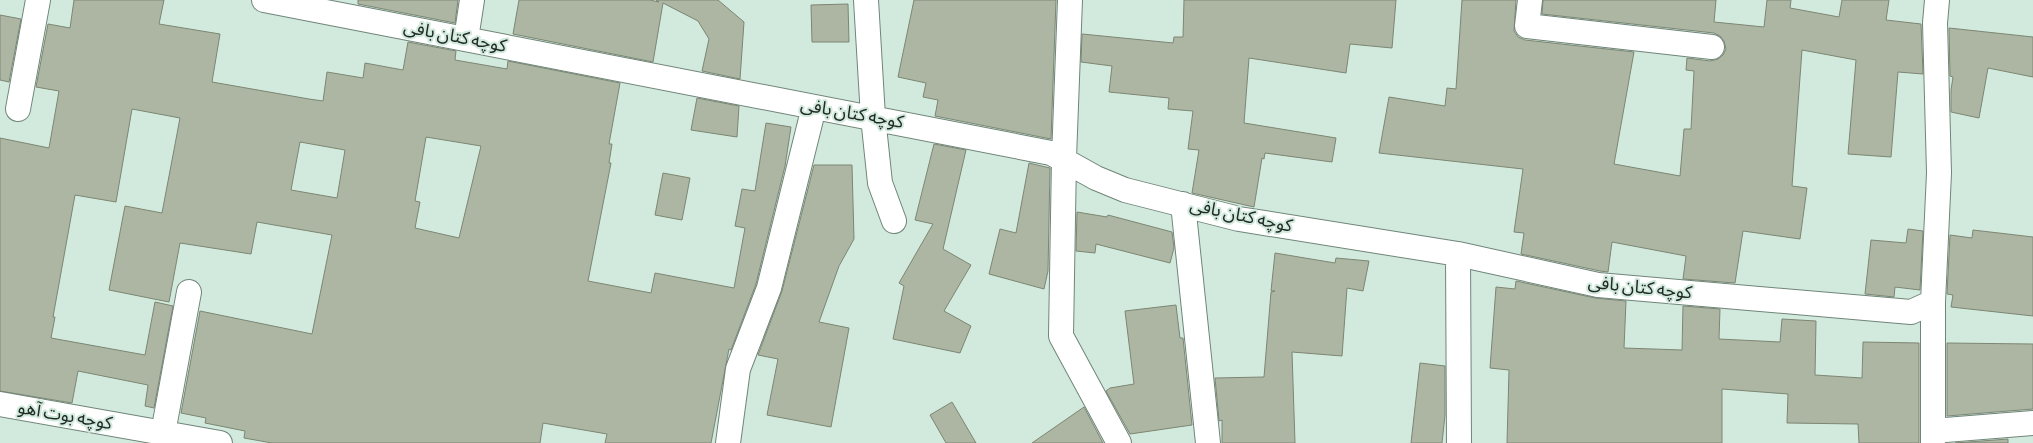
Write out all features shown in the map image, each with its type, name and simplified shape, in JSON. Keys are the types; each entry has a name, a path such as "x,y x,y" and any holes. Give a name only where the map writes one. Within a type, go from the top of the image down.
{"street":[{"path":"18,109 38,0"},
{"name":"کوچه کتان بافی","path":"264,0 1051,153 1064,158 1096,178 1125,190 1239,219 1458,254 1598,285 1911,312 1933,302"},
{"path":"466,39 472,0"},
{"path":"866,0 873,117 880,183 894,221"},
{"path":"1070,0 1064,158 1061,336 1119,443"},
{"path":"1530,0 1527,26 1712,47"},
{"path":"1937,0 1935,23 1939,173 1933,302 1933,437 2033,423"},
{"path":"728,443 738,369 769,288 814,107"},
{"path":"1183,204 1208,443"},
{"path":"1458,254 1459,443"},
{"path":"163,433 189,292"},
{"name":"کوچه بوت آهو","path":"0,404 220,443"}],"building":[{"path":"74,0 164,0 159,24 220,34 212,82 323,101 327,72 363,78 365,63 403,70 408,42 456,51 455,60 507,69 508,61 620,83 609,144 612,144 609,163 611,163 588,281 651,293 655,273 734,288 745,228 735,226 742,189 755,191 766,123 791,127 785,166 756,284 731,350 729,349 711,443 605,443 607,434 543,423 540,443 272,443 244,438 245,431 205,423 206,418 181,413 200,311 312,334 332,235 257,222 251,254 180,243 169,302 109,290 125,206 162,213 180,118 132,109 116,202 75,195 53,317 55,317 51,338 145,355 155,302 173,306 154,408 145,406 148,385 78,371 72,403 0,391 0,138 49,148 59,91 36,87 48,24 70,28","holes":["426,137 481,146 459,238 415,228 420,202 415,201","300,142 345,150 337,198 291,190"]},
{"path":"358,0 458,0 455,23 358,4"},
{"path":"519,0 650,0 659,2 656,0 718,0 744,22 740,79 702,71 709,39 698,21 663,3 653,62 513,34"},
{"path":"914,0 1056,0 1051,139 935,116 938,100 923,97 926,83 898,77"},
{"path":"1184,0 1396,0 1392,48 1350,44 1346,73 1249,58 1244,123 1336,138 1332,162 1265,153 1264,159 1262,158 1254,207 1192,193 1199,150 1188,149 1193,111 1168,109 1169,98 1109,92 1112,66 1081,62 1082,34 1173,43 1174,37 1183,37"},
{"path":"1462,0 1516,0 1514,31 1518,37 1525,40 1634,52 1614,164 1680,176 1684,129 1691,129 1694,71 1686,70 1687,58 1710,61 1718,59 1726,49 1724,41 1714,33 1542,14 1543,0 1716,0 1714,22 1764,27 1767,0 1791,0 1790,8 1839,17 1842,0 1889,0 1886,20 1921,24 1923,74 1898,72 1891,157 1848,154 1856,60 1802,50 1792,186 1807,188 1800,239 1743,231 1735,283 1683,279 1686,256 1612,242 1608,272 1600,271 1521,254 1524,233 1514,232 1523,169 1379,153 1389,97 1445,106 1447,88 1456,89"},
{"path":"848,4 849,42 812,42 811,5"},
{"path":"0,15 21,19 9,82 0,80"},
{"path":"1949,28 2033,37 2033,77 1988,68 1979,118 1951,112 1953,77 1950,76"},
{"path":"697,98 739,106 737,137 691,130"},
{"path":"934,144 966,150 943,249 971,265 944,311 971,326 960,353 893,339 904,286 899,283 933,224 915,220"},
{"path":"1029,163 1050,168 1048,271 1044,289 989,274 1000,229 1016,233"},
{"path":"814,165 852,165 854,239 839,266 819,322 849,328 831,427 767,415 778,359 758,355 782,291"},
{"path":"663,173 690,178 682,220 655,215"},
{"path":"1077,212 1107,217 1108,215 1172,232 1174,248 1170,263 1096,244 1095,253 1076,251"},
{"path":"1908,229 1923,231 1920,290 1895,287 1894,297 1865,294 1871,240 1906,243"},
{"path":"1973,230 2033,237 2033,316 1951,307 1953,295 1947,294 1950,235 1972,238"},
{"path":"1275,253 1335,263 1336,258 1369,261 1363,291 1347,288 1342,356 1292,352 1295,443 1222,443 1222,420 1219,421 1215,378 1264,377 1271,292 1275,291 1271,291"},
{"path":"1516,281 1595,298 1626,301 1624,348 1682,350 1683,306 1720,309 1719,339 1780,342 1782,319 1816,321 1815,375 1862,378 1863,342 1919,343 1919,443 1859,443 1858,424 1787,423 1788,394 1722,389 1722,443 1507,443 1509,370 1490,368 1496,287 1515,289"},
{"path":"1176,305 1180,338 1183,338 1192,425 1130,434 1106,391 1110,388 1134,384 1125,311"},
{"path":"1947,343 2033,344 2033,409 1947,416"},
{"path":"1420,363 1445,366 1445,415 1442,443 1411,443"},
{"path":"952,402 976,443 946,443 930,415"},
{"path":"1084,407 1103,443 1032,443"},
{"path":"2008,439 2008,443 1955,443"}]}
